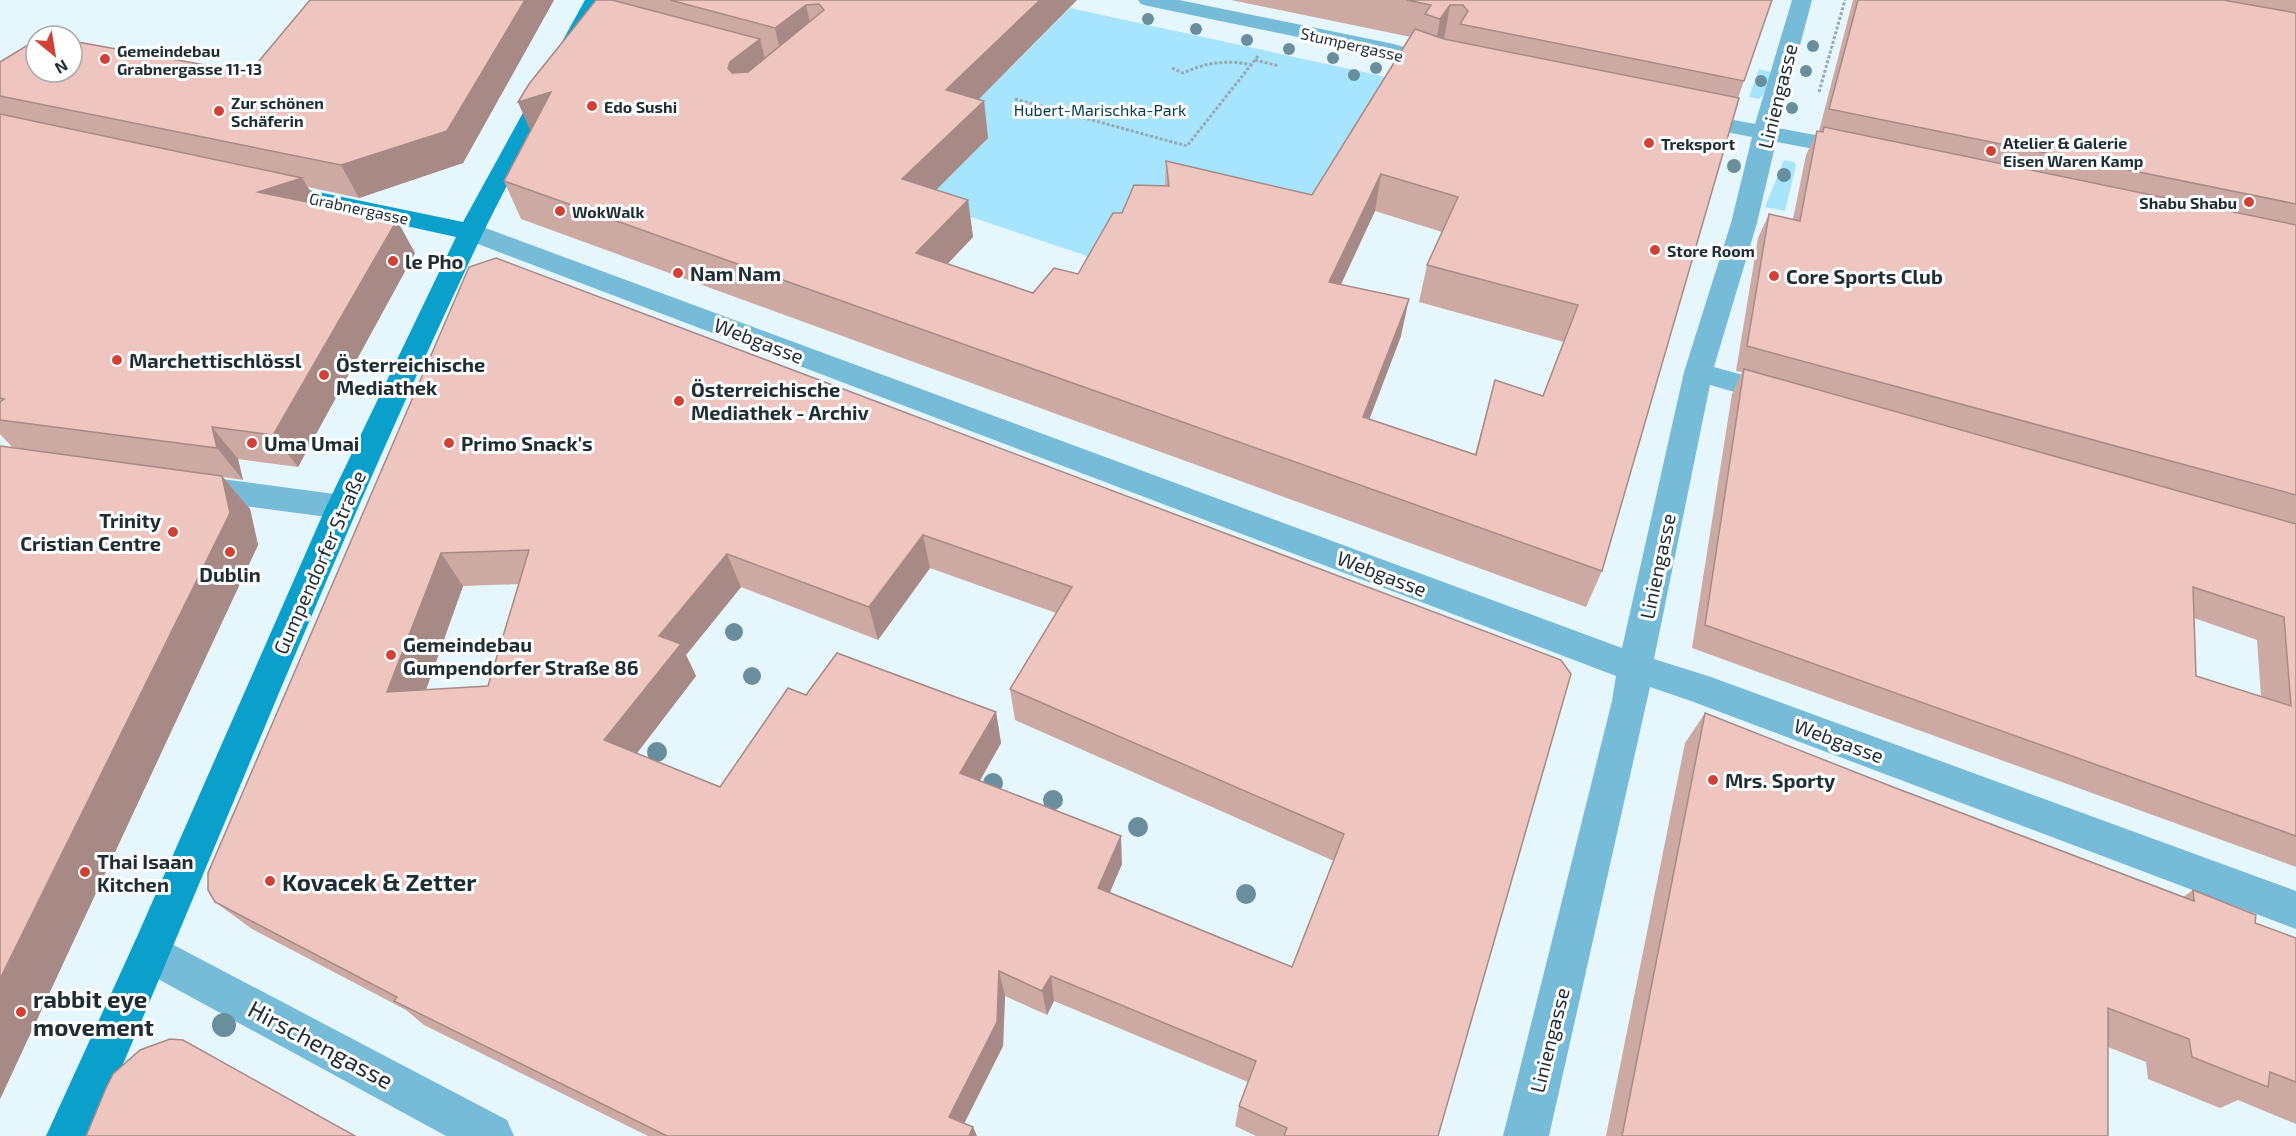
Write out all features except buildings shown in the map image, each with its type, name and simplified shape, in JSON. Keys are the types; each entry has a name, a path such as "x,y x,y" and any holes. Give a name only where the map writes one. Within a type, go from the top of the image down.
{"street":[{"name":"Gumpendorfer Straße","path":"69,1136 151,953 342,507 471,232 596,0"},
{"name":"Stumpergasse","path":"1148,0 1394,51 1461,71"},
{"name":"Liniengasse","path":"1526,1136 1630,701 1698,372 1744,223 1765,132 1802,0"},
{"path":"1664,114 1875,154"},
{"name":"Grabnergasse","path":"244,183 471,232"},
{"name":"Webgasse","path":"471,232 1635,668 1709,692 2296,910"},
{"path":"1698,372 1802,401"},
{"path":"165,483 342,507"},
{"name":"Hirschengasse","path":"151,953 491,1136"}],"path":[{"path":"1819,93 1845,0"},
{"path":"1015,99 1187,146 1255,60 1277,27"},
{"path":"1255,60 1279,66"},
{"path":"1172,68 1183,73 1201,66 1224,62 1251,64"}],"green space":[{"name":"Hubert-Marischka-Park","path":"1070,8 1400,80 1329,198 1105,262 923,201 987,138 910,115 981,63 1008,70"},
{"path":"1759,69 1771,72 1764,94 1759,99 1749,97"},
{"path":"1784,160 1794,162 1796,165 1785,211 1765,207"}],"place":[{"name":"Gemeindebau Grabnergasse 11-13","path":"105,59"},
{"name":"Edo Sushi","path":"592,106"},
{"name":"Zur schönen Schäferin","path":"219,111"},
{"name":"Treksport","path":"1649,143"},
{"name":"Atelier & Galerie Eisen Waren Kamp","path":"1991,151"},
{"name":"Shabu Shabu","path":"2249,202"},
{"name":"WokWalk","path":"560,211"},
{"name":"Store Room","path":"1655,250"},
{"name":"le Pho","path":"393,261"},
{"name":"Nam Nam","path":"678,273"},
{"name":"Core Sports Club","path":"1774,276"},
{"name":"Marchettischlössl","path":"117,360"},
{"name":"Österreichische Mediathek","path":"324,375"},
{"name":"Österreichische Mediathek - Archiv","path":"679,401"},
{"name":"Uma Umai","path":"252,443"},
{"name":"Primo Snack's","path":"449,443"},
{"name":"Trinity Cristian Centre","path":"173,532"},
{"name":"Dublin","path":"230,552"},
{"name":"Gemeindebau Gumpendorfer Straße 86","path":"391,655"},
{"name":"Mrs. Sporty","path":"1713,780"},
{"name":"Thai Isaan Kitchen","path":"85,872"},
{"name":"Kovacek & Zetter","path":"270,881"},
{"name":"rabbit eye movement","path":"21,1012"}]}
